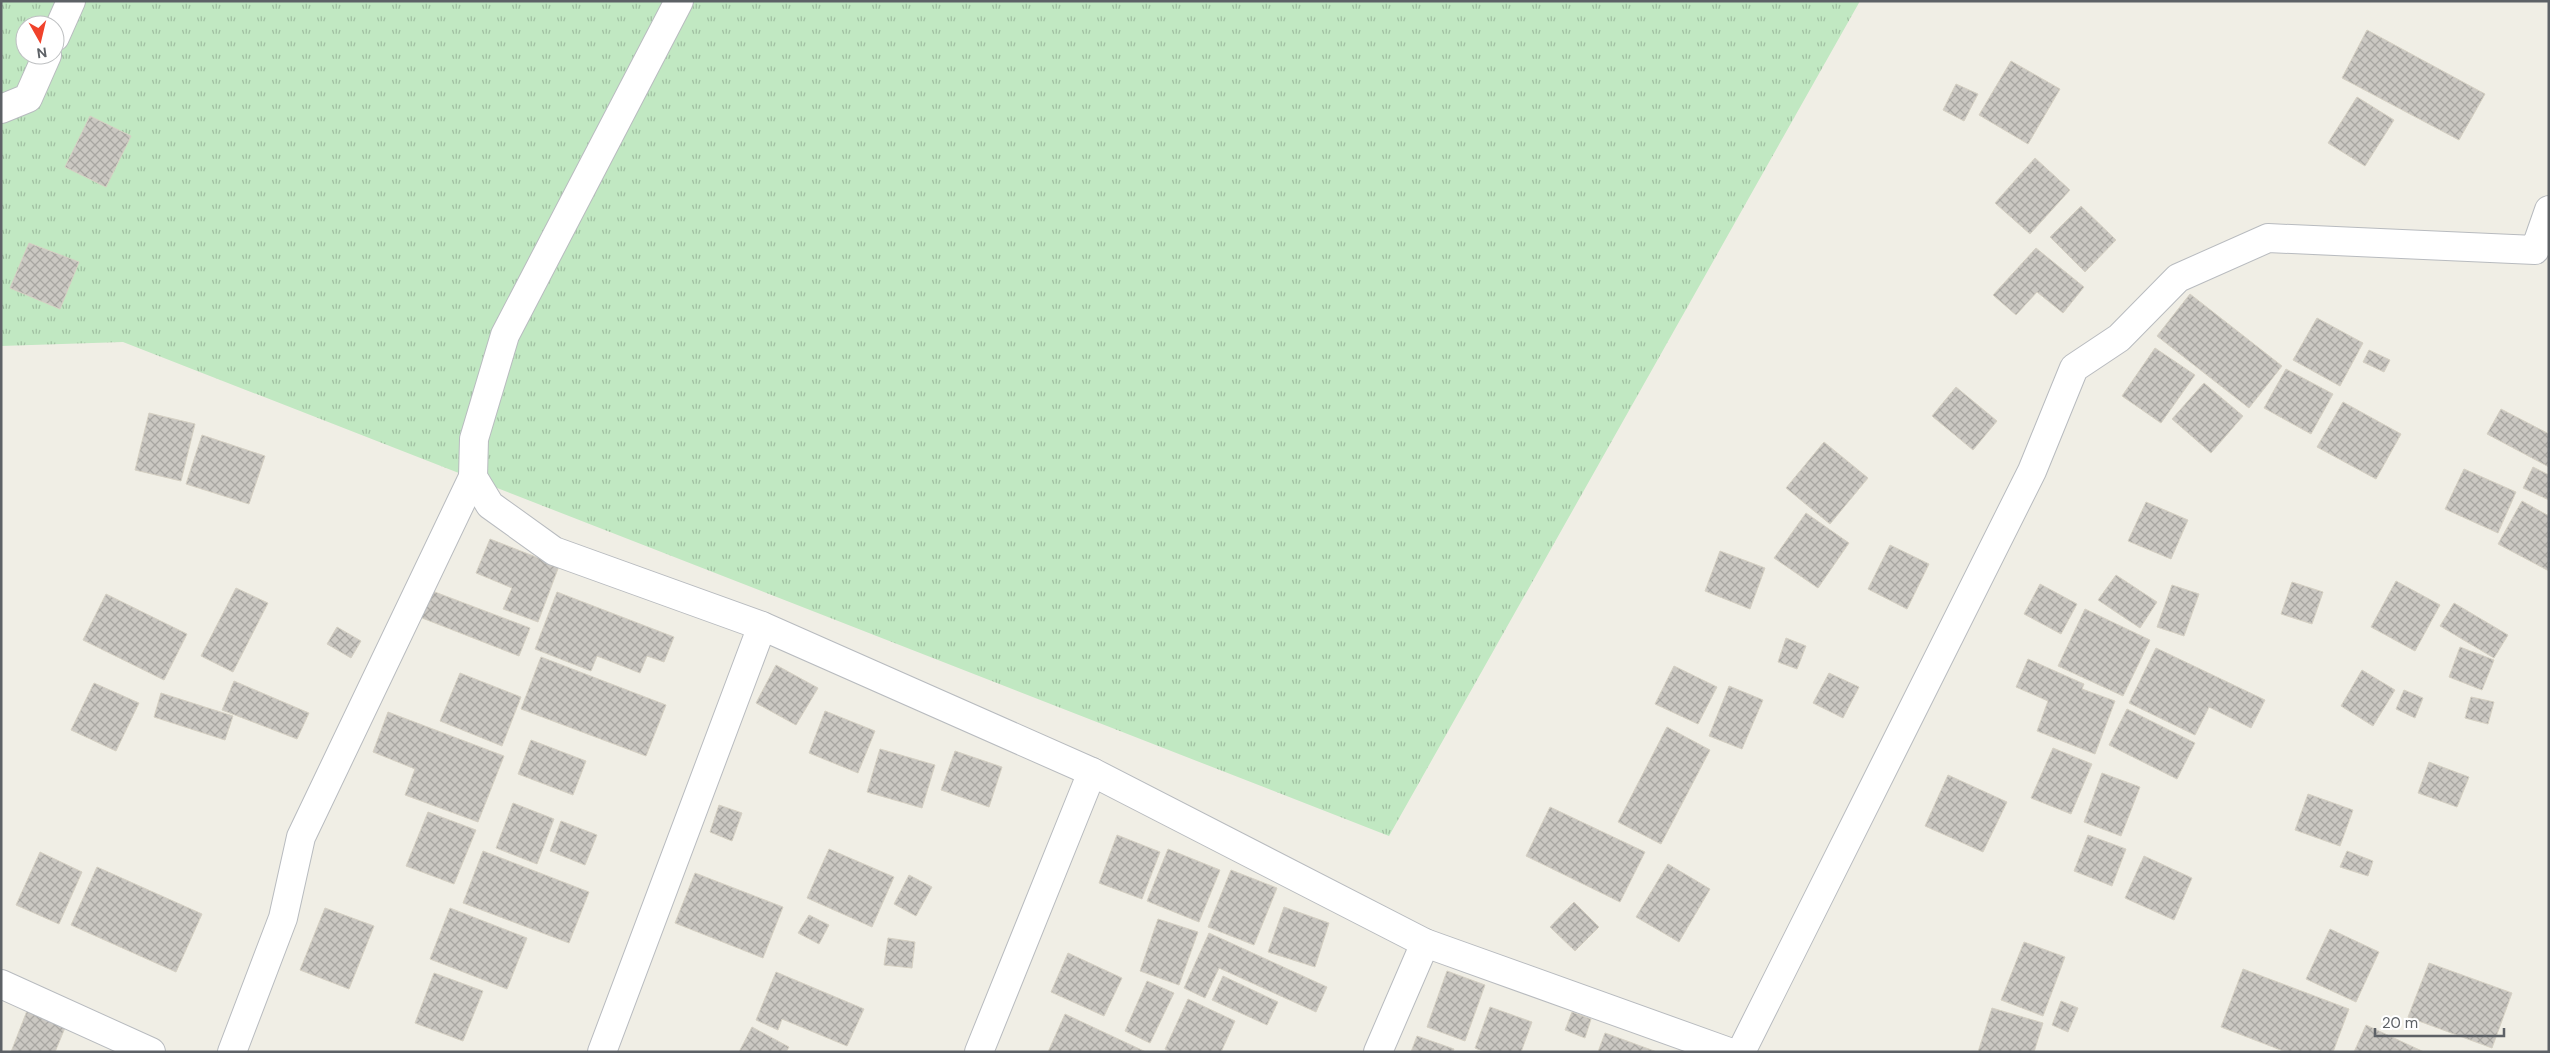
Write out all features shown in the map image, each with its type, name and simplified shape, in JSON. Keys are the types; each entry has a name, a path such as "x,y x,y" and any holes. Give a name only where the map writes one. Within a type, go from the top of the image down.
{"street":[{"path":"65,15 71,1"},
{"path":"232,1052 283,918 301,836 473,477 474,439 505,335 679,1"},
{"path":"1,109 28,98 43,65"},
{"path":"1741,1052 2032,471 2074,368 2119,338 2178,278 2268,238 2535,250 2549,210"},
{"path":"473,477 490,505 554,551 762,626 1092,772 1425,943 1729,1052"},
{"path":"602,1052 762,626"},
{"path":"979,1052 1092,772"},
{"path":"1378,1052 1425,943"},
{"path":"1,984 151,1052"}],"green space":[{"path":"1,1 1860,1 1389,836 123,342 1,346"}],"building":[{"path":"2367,30 2485,94 2459,140 2342,78"},
{"path":"2011,61 2060,89 2028,144 1979,115"},
{"path":"1956,84 1978,94 1964,121 1943,110"},
{"path":"2357,97 2394,120 2365,166 2328,143"},
{"path":"90,116 131,136 106,187 65,167"},
{"path":"2035,158 2070,190 2030,234 1995,203"},
{"path":"2081,206 2116,240 2085,272 2050,237"},
{"path":"29,243 79,262 60,309 10,288"},
{"path":"2036,248 2084,287 2063,313 2037,292 2016,315 1993,295"},
{"path":"2190,294 2282,366 2249,408 2157,336"},
{"path":"2317,318 2363,343 2340,386 2293,360"},
{"path":"2155,348 2195,375 2161,423 2122,396"},
{"path":"2369,350 2390,360 2384,372 2363,362"},
{"path":"2286,369 2333,394 2311,434 2264,408"},
{"path":"2204,383 2243,416 2211,453 2172,419"},
{"path":"1956,387 1997,421 1973,450 1932,416"},
{"path":"2343,402 2401,434 2376,479 2317,447"},
{"path":"2501,409 2549,434 2549,467 2487,434"},
{"path":"149,413 195,424 181,481 135,470"},
{"path":"202,435 265,456 249,504 186,484"},
{"path":"1824,442 1868,478 1830,524 1786,488"},
{"path":"2533,467 2549,475 2549,500 2523,488"},
{"path":"2464,469 2516,492 2498,533 2445,509"},
{"path":"2522,501 2549,516 2549,571 2498,544"},
{"path":"2146,502 2188,520 2171,559 2128,541"},
{"path":"1806,513 1849,543 1818,588 1774,558"},
{"path":"490,539 559,566 538,622 503,609 512,588 476,573"},
{"path":"1890,545 1929,564 1907,609 1868,589"},
{"path":"1720,551 1765,568 1750,609 1705,591"},
{"path":"2116,575 2157,602 2140,628 2098,600"},
{"path":"2396,581 2440,605 2415,651 2371,627"},
{"path":"2292,582 2323,592 2312,624 2281,614"},
{"path":"2040,584 2077,604 2061,634 2024,614"},
{"path":"2172,585 2199,594 2184,636 2157,627"},
{"path":"236,588 268,603 233,672 201,656"},
{"path":"427,589 530,628 519,656 417,616"},
{"path":"557,592 674,637 664,662 647,656 640,673 597,656 591,671 535,649"},
{"path":"106,594 187,634 164,680 83,640"},
{"path":"2454,603 2508,635 2494,658 2440,626"},
{"path":"2085,609 2150,640 2123,696 2058,666"},
{"path":"337,627 361,641 351,658 327,644"},
{"path":"1786,638 1806,646 1797,669 1778,662"},
{"path":"2460,647 2494,660 2482,690 2449,677"},
{"path":"2156,648 2265,700 2251,728 2209,707 2195,735 2129,703"},
{"path":"541,657 666,705 646,756 521,709"},
{"path":"2028,659 2084,684 2082,689 2115,701 2095,754 2037,731 2048,701 2016,687"},
{"path":"776,665 818,688 796,725 756,703"},
{"path":"1674,666 1717,687 1698,724 1655,704"},
{"path":"2362,670 2395,690 2373,726 2341,706"},
{"path":"460,673 521,697 502,746 440,721"},
{"path":"1829,673 1859,687 1843,718 1813,703"},
{"path":"234,681 309,713 297,739 222,710"},
{"path":"94,683 139,703 116,751 71,730"},
{"path":"1729,686 1763,700 1742,749 1709,736"},
{"path":"2404,690 2423,698 2415,718 2396,709"},
{"path":"161,693 233,716 225,740 154,717"},
{"path":"2471,697 2494,702 2488,724 2465,718"},
{"path":"2127,709 2195,743 2177,779 2109,745"},
{"path":"825,711 875,731 858,773 809,753"},
{"path":"388,712 504,756 478,822 405,795 415,769 373,752"},
{"path":"1667,727 1710,750 1661,844 1618,822"},
{"path":"531,740 586,761 573,795 518,774"},
{"path":"2053,748 2092,764 2071,814 2031,798"},
{"path":"880,749 935,765 922,808 867,792"},
{"path":"955,751 1002,767 989,807 941,790"},
{"path":"2429,762 2469,777 2457,807 2418,793"},
{"path":"2102,773 2140,787 2121,836 2084,822"},
{"path":"1948,775 2007,802 1983,852 1925,826"},
{"path":"2308,794 2353,810 2340,846 2295,830"},
{"path":"513,803 554,819 537,864 496,848"},
{"path":"719,805 742,813 732,841 710,832"},
{"path":"1550,807 1645,852 1620,902 1526,856"},
{"path":"428,812 476,830 454,884 406,866"},
{"path":"561,821 597,835 585,865 550,851"},
{"path":"1117,835 1160,852 1142,899 1099,883"},
{"path":"2088,835 2126,849 2112,886 2074,871"},
{"path":"829,849 894,877 872,927 807,898"},
{"path":"1168,849 1220,870 1199,922 1147,901"},
{"path":"483,851 589,892 569,943 463,903"},
{"path":"2347,851 2373,861 2368,876 2340,867"},
{"path":"40,852 82,872 59,924 16,905"},
{"path":"2144,856 2192,878 2174,920 2125,898"},
{"path":"1668,864 1710,889 1679,942 1636,917"},
{"path":"97,867 202,914 176,972 71,925"},
{"path":"1231,870 1277,888 1254,945 1208,927"},
{"path":"695,873 783,907 763,958 675,923"},
{"path":"909,875 932,887 916,916 894,904"},
{"path":"1574,902 1599,927 1575,951 1550,927"},
{"path":"1284,907 1329,923 1315,967 1268,952"},
{"path":"325,908 374,926 349,989 300,970"},
{"path":"450,908 527,938 507,989 430,959"},
{"path":"809,915 829,925 819,944 798,933"},
{"path":"1158,919 1198,932 1179,985 1140,971"},
{"path":"2330,929 2379,952 2356,1002 2306,979"},
{"path":"1209,933 1327,987 1316,1012 1219,968 1205,998 1184,988"},
{"path":"888,938 915,942 912,968 884,965"},
{"path":"2024,942 2065,957 2043,1016 2001,1000"},
{"path":"1068,953 1122,978 1104,1016 1051,992"},
{"path":"2429,963 2512,993 2492,1048 2408,1017"},
{"path":"2243,969 2349,1009 2333,1052 2286,1052 2221,1027"},
{"path":"1447,971 1485,985 1465,1041 1427,1027"},
{"path":"776,972 864,1009 847,1046 782,1019 778,1030 756,1020"},
{"path":"434,973 483,991 463,1041 415,1023"},
{"path":"1223,976 1278,1002 1267,1025 1212,1000"},
{"path":"1147,981 1174,993 1150,1043 1125,1031"},
{"path":"1188,999 1235,1021 1221,1052 1171,1052 1165,1049"},
{"path":"2061,1001 2078,1008 2068,1032 2052,1025"},
{"path":"30,1003 69,1018 55,1052 11,1052"},
{"path":"1490,1007 1532,1022 1521,1052 1485,1052 1475,1048"},
{"path":"1992,1008 2043,1023 2034,1052 1978,1052"},
{"path":"1572,1012 1591,1019 1585,1038 1565,1030"},
{"path":"1065,1014 1146,1052 1048,1052"},
{"path":"2366,1025 2424,1052 2354,1052"},
{"path":"752,1027 789,1047 786,1052 739,1052"},
{"path":"1605,1033 1657,1052 1598,1052"},
{"path":"1417,1036 1454,1049 1453,1052 1411,1052"}]}
